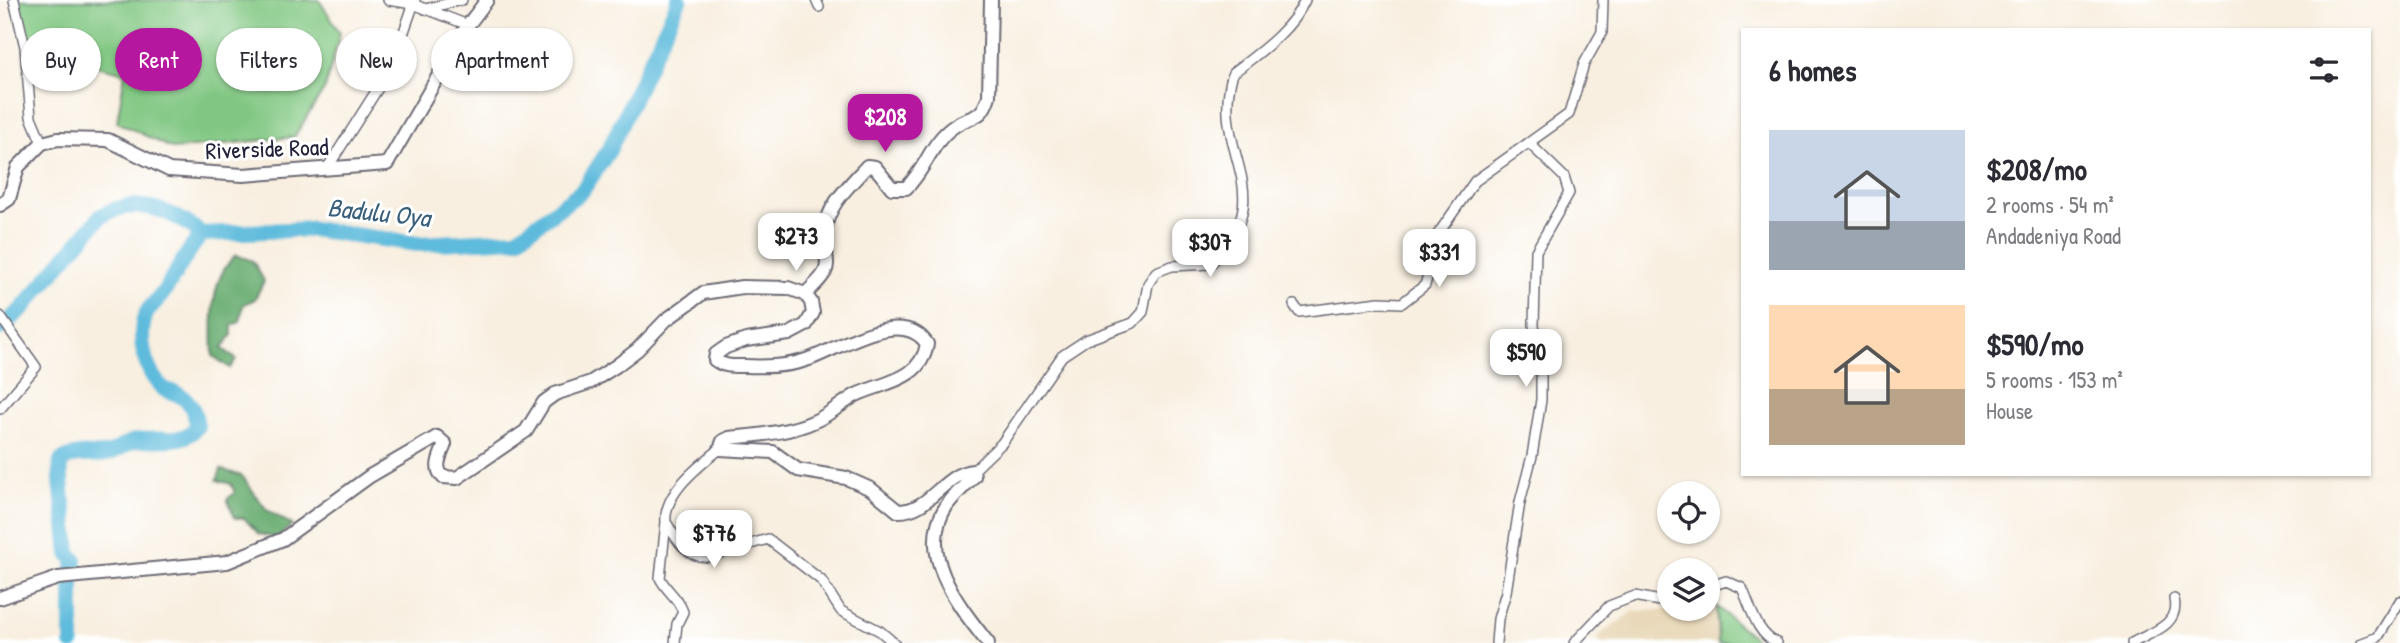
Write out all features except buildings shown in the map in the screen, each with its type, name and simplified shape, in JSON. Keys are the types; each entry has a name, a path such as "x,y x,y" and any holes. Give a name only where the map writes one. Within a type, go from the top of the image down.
{"street":[{"path":"0,205 9,199 18,167 42,143 31,117 25,47 14,0"},
{"path":"388,0 414,2 425,9 468,25"},
{"path":"425,9 462,0"},
{"name":"Riverside Road","path":"42,143 58,139 108,140 169,170 243,175 387,164 468,25 487,0"},
{"path":"804,295 821,280 830,262 825,230 836,201 867,166 875,167 892,188 905,188 954,126 973,120 985,108 989,96 991,0"},
{"path":"720,449 773,453 798,470 846,478 871,489 898,511 918,508 961,472 973,471 1002,443 1062,356 1086,340 1133,323 1143,312 1148,284 1156,272 1172,266 1210,264 1227,246 1242,223 1245,181 1232,147 1227,110 1233,73 1268,46 1300,12 1306,0"},
{"path":"1294,305 1299,312 1378,302 1402,303 1425,285 1430,268 1429,247 1475,181 1569,114 1584,64 1602,32 1603,0"},
{"path":"328,167 393,66 414,2"},
{"path":"1496,643 1498,620 1506,592 1520,502 1532,456 1541,400 1541,367 1534,325 1536,251 1569,193 1564,177 1530,144"},
{"path":"0,598 58,578 227,562 283,539 370,476 437,438 445,444 437,466 438,472 443,477 457,478 526,432 544,402 555,394 591,382 616,366 637,350 666,320 704,293 741,287 788,288 804,295 811,302 813,313 806,325 789,334 746,340 726,347 716,354 715,360 721,365 758,366 807,360 861,336 899,328 910,329 921,336 926,344 925,354 917,367 903,378 856,395 815,421 790,429 729,438 723,441 720,449 689,472 670,504 660,578 664,586 678,597 683,612 677,624 676,643"},
{"path":"0,316 36,370 0,409"},
{"path":"973,471 974,477 947,505 939,524 935,550 937,562 956,601 988,643"},
{"path":"666,522 677,541 696,557 768,539 821,580 841,611 880,631 894,643"},
{"path":"1720,583 1726,581 1742,588 1760,630 1766,639 1776,643"},
{"path":"1574,643 1609,606 1635,596 1657,600"},
{"path":"2132,643 2172,621 2176,610 2174,599"},
{"path":"2362,643 2378,637 2400,601"}],"shaded area":[{"path":"1657,610 1657,621 1717,621 1718,643 1599,643 1598,636 1634,611"}],"green space":[{"path":"14,0 319,0 337,28 336,48 325,88 294,137 173,149 117,122 122,91 202,91 202,28 115,28 115,70 101,67 101,28 21,30"},
{"path":"236,255 253,261 264,281 255,299 243,305 240,322 232,325 232,335 222,348 236,359 230,368 213,356 213,316 221,276"},
{"path":"221,469 242,476 267,510 292,525 277,538 259,534 244,518 235,518 227,499 235,493 231,484 217,480"},
{"path":"1720,609 1760,643 1718,643 1717,621 1720,621"}],"waterway":[{"name":"Badulu Oya","path":"0,328 21,310 101,216 127,207 154,208 179,219 202,234 311,229 418,244 517,239 582,191 609,150 679,0"},
{"path":"72,643 72,576 75,560 69,554 61,461 69,457 110,453 135,441 177,439 197,426 190,404 177,394 164,389 151,374 144,354 142,333 146,314 202,234"}]}
